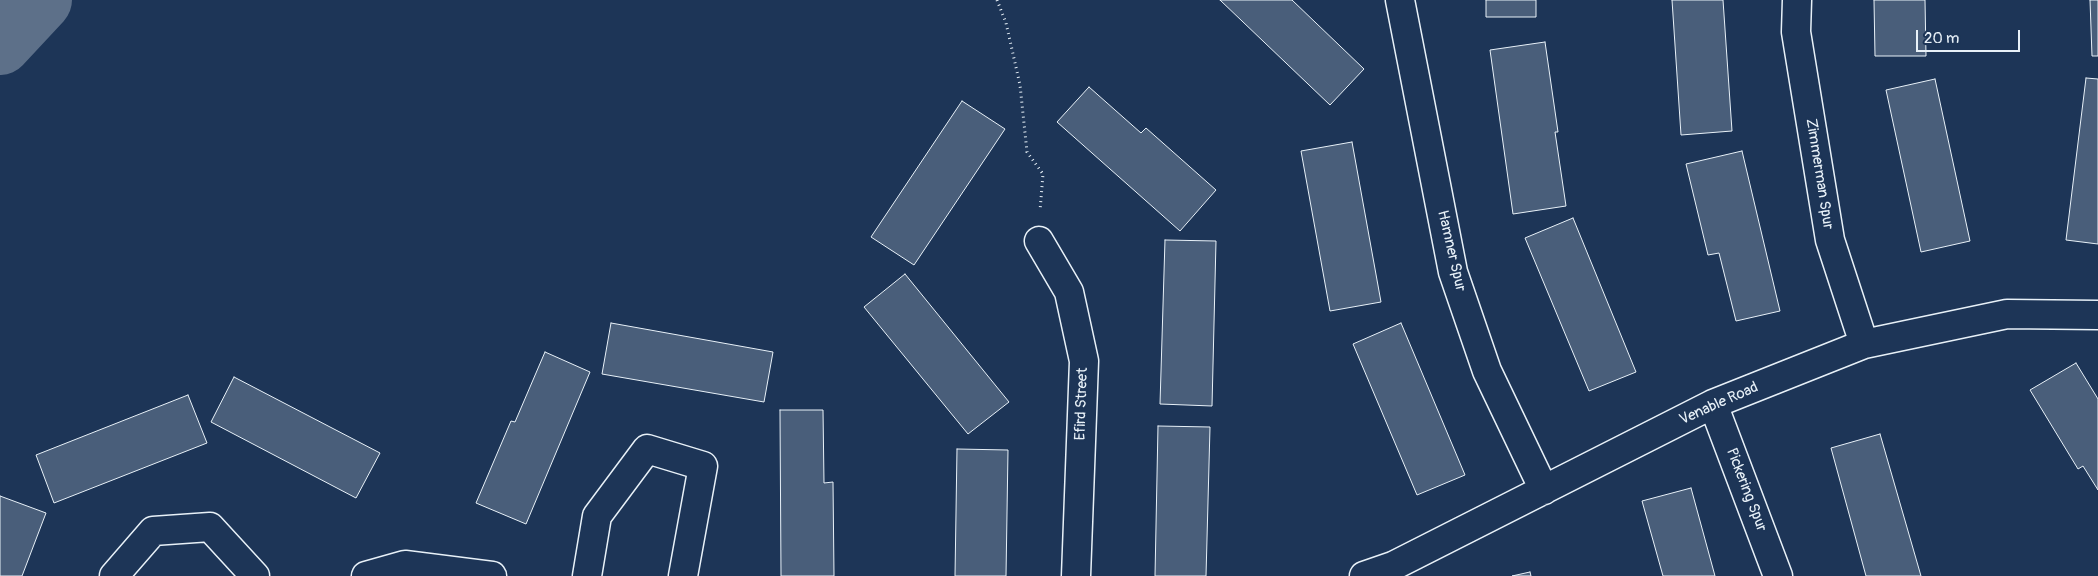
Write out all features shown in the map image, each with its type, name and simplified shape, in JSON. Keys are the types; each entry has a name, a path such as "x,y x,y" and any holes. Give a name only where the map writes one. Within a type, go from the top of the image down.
{"street":[{"name":"Hamner Spur","path":"1400,0 1453,272 1487,370 1544,490"},
{"name":"Zimmerman Spur","path":"1797,0 1796,32 1830,240 1864,344"},
{"name":"Efird Street","path":"1039,241 1069,292 1084,361 1076,576"},
{"name":"Venable Road","path":"1364,576 1394,571 1544,490 1714,404 1864,344 2007,314 2098,315"},
{"name":"Pickering Spur","path":"1714,404 1778,576"},
{"path":"587,576 598,516 647,449 703,466 683,576"},
{"path":"114,576 153,531 210,527 255,576"},
{"path":"366,576 405,565 492,576"}],"path":[{"path":"996,0 1006,23 1020,85 1027,152 1043,174 1039,241"}],"building":[{"path":"1220,0 1292,0 1364,69 1330,105"},
{"path":"1486,0 1536,0 1536,17 1486,17"},
{"path":"1672,0 1723,0 1732,131 1681,135"},
{"path":"1874,0 1925,0 1926,56 1875,56"},
{"path":"2090,0 2098,0 2098,56 2092,56"},
{"path":"1545,42 1558,132 1555,132 1566,206 1513,214 1490,50"},
{"path":"2086,78 2098,79 2098,244 2066,240"},
{"path":"1935,79 1970,241 1921,252 1886,90"},
{"path":"1089,87 1141,133 1146,128 1216,190 1180,231 1057,122"},
{"path":"962,101 1005,129 914,265 871,237"},
{"path":"1352,142 1381,302 1330,311 1301,151"},
{"path":"1742,151 1780,311 1736,321 1719,253 1708,255 1686,164"},
{"path":"1573,218 1636,372 1589,391 1525,238"},
{"path":"1165,240 1216,241 1212,406 1160,404"},
{"path":"905,274 1009,402 968,434 864,307"},
{"path":"611,323 773,352 764,402 602,374"},
{"path":"1401,323 1465,475 1417,495 1353,344"},
{"path":"545,352 590,372 526,524 476,503 511,421 515,422"},
{"path":"2076,363 2098,399 2098,490 2083,466 2078,469 2030,390"},
{"path":"234,377 380,453 356,498 211,422"},
{"path":"188,395 207,443 54,503 36,455"},
{"path":"780,410 823,410 824,483 833,482 834,576 781,576"},
{"path":"1158,426 1210,427 1206,576 1155,576"},
{"path":"1880,434 1921,576 1866,576 1831,448"},
{"path":"957,449 1008,450 1006,576 955,576"},
{"path":"1691,488 1715,576 1663,576 1642,501"},
{"path":"0,496 46,513 22,576 0,576"},
{"path":"1530,572 1531,576 1512,576"}],"waterway":[{"path":"0,44 41,0"}]}
